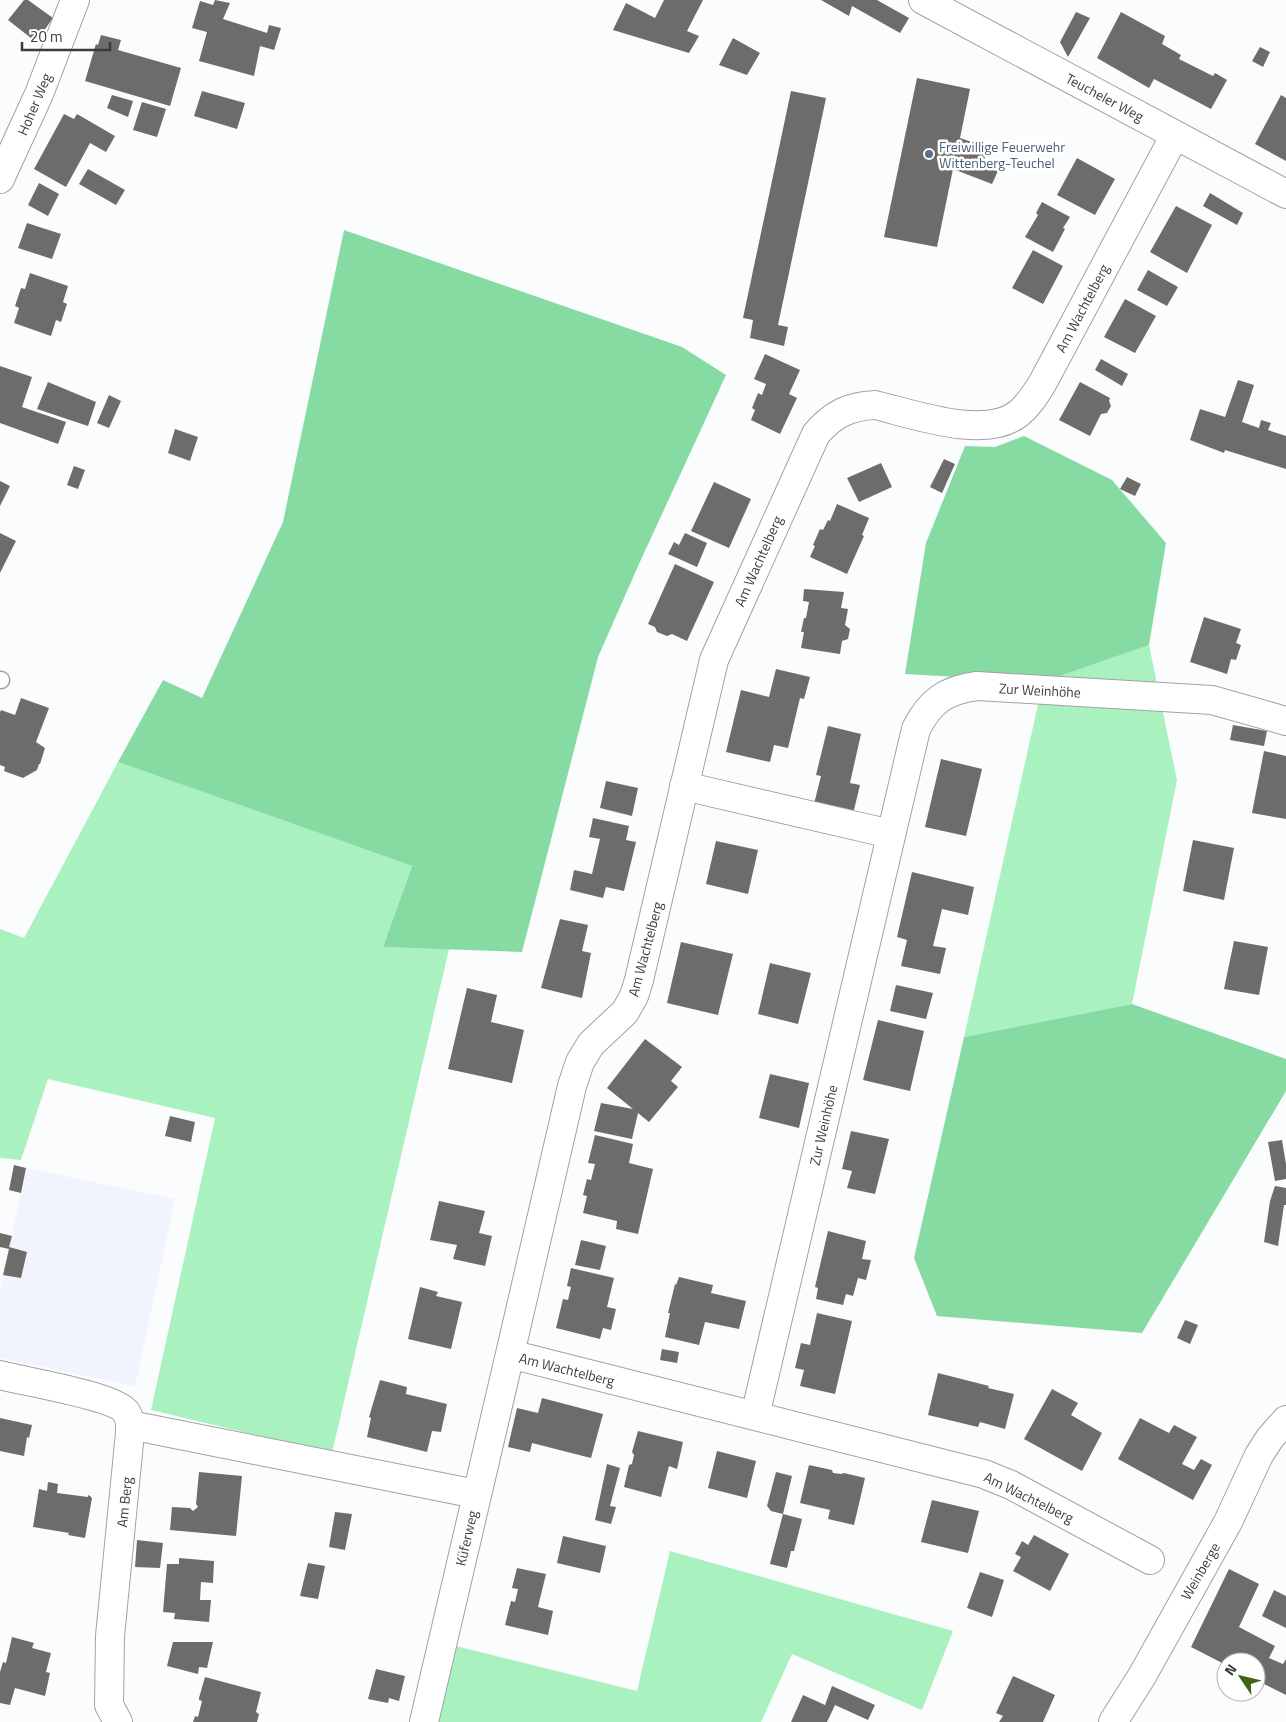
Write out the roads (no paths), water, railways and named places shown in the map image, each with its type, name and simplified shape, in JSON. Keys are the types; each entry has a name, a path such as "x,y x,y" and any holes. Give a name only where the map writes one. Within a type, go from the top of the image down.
{"street":[{"name":"Hoher Weg","path":"0,179 39,94 75,0"},
{"name":"Teucheler Weg","path":"923,0 1286,194"},
{"name":"Am Wachtelberg","path":"1150,1560 1010,1485 984,1474 510,1354 572,1086 580,1062 591,1044 625,1012 634,996 714,660 816,434 836,415 861,406 875,406 965,425 983,426 1002,422 1017,414 1030,401 1042,384 1175,135"},
{"name":"Zur Weinhöhe","path":"755,1416 916,729 922,718 939,699 950,692 977,686 1212,700 1286,721"},
{"path":"684,786 891,834"},
{"name":"Küferweg","path":"424,1722 510,1354"},
{"path":"0,1376 99,1398 116,1404 126,1412 130,1425 476,1494"},
{"name":"Weinberge","path":"1113,1722 1142,1676 1228,1522 1259,1455 1270,1438 1286,1420"},
{"name":"Am Berg","path":"118,1722 109,1705 110,1636 130,1425"}],"place":[{"name":"Freiwillige Feuerwehr Wittenberg-Teuchel","path":"929,154"}]}
